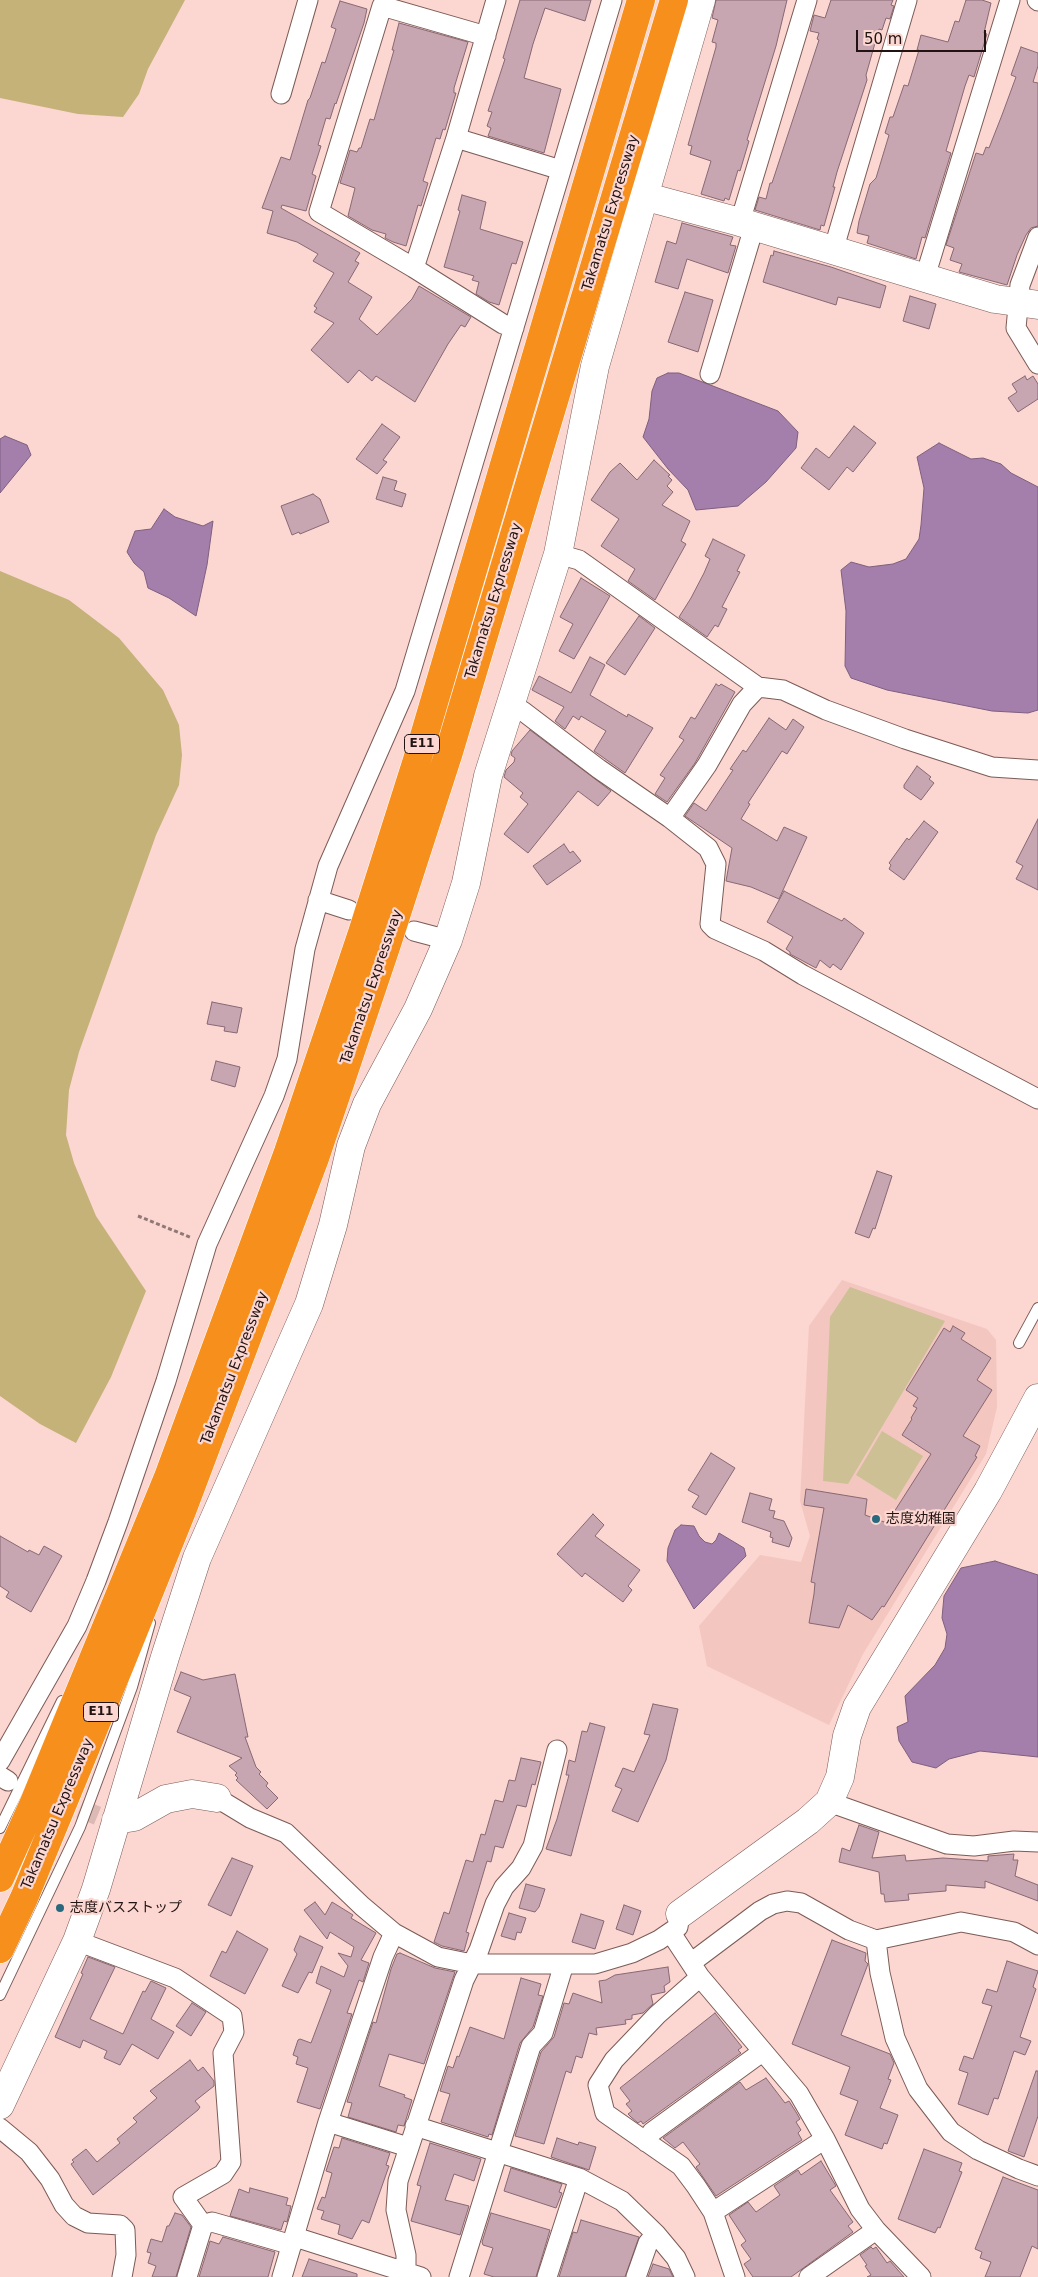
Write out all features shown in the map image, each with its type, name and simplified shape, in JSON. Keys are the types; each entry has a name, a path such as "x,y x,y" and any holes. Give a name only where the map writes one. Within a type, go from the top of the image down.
{"highway":[{"name":"Takamatsu Expressway","path":"0,1878 32,1807 168,1477 288,1152 362,933 420,750 641,0"},
{"name":"Takamatsu Expressway","path":"0,1949 24,1898 182,1511 315,1158 449,752 674,0"}],"street":[{"path":"281,94 308,0"},
{"path":"414,268 456,138 496,0"},
{"path":"0,1761 77,1626 96,1581 166,1381 207,1244 274,1096 287,1058 305,949 328,866 405,691 612,0"},
{"path":"0,2106 77,1940 96,1889 107,1818 197,1558 309,1304 333,1225 351,1146 364,1112 418,1009 448,940 466,883 488,776 558,554 595,366 701,0"},
{"path":"710,374 806,0"},
{"path":"833,251 907,0"},
{"path":"925,277 1010,0"},
{"path":"486,36 382,6 319,212 414,268 503,324 514,328"},
{"path":"456,138 561,170"},
{"path":"643,196 995,299 1028,304"},
{"path":"1038,237 1020,285 1028,304 1016,328 1038,364"},
{"path":"558,554 579,560 758,687 783,690 826,710 905,739 992,767 1038,770"},
{"path":"670,818 707,765 742,704 758,687"},
{"path":"510,703 599,769 670,818 708,848 716,864 710,924 715,929 764,951 820,984 1038,1099"},
{"path":"318,900 349,910"},
{"path":"414,931 448,940"},
{"path":"107,1818 134,1817 166,1799 192,1794 217,1798 250,1818 286,1833 362,1906 394,1933 438,1957 472,1964 595,1964 632,1953 675,1924 808,1821 828,1802 840,1778 847,1736 857,1707 988,1491 1038,1398"},
{"path":"204,2225 212,2222 294,2241 371,2269 413,2274 406,2255 396,2210 398,2181 464,1980 480,1950 494,1904 504,1887 521,1868 533,1846 557,1750"},
{"path":"828,1802 946,1844 974,1846 1014,1841 1038,1842"},
{"path":"735,2277 713,2212 681,2166 604,2113 598,2085 614,2060 657,2015 696,1969 760,1911 773,1904 787,1901 801,1903 849,1930 876,1940 961,1922 1014,1932 1038,1944"},
{"path":"675,1924 696,1969 798,2094 825,2139 860,2209 876,2230 921,2277"},
{"path":"282,2277 328,2122 383,1957 394,1933"},
{"path":"77,1940 175,1978 232,2016 234,2032 223,2053 231,2162 222,2174 183,2198 204,2225"},
{"path":"876,1940 880,1974 895,2038 918,2089 951,2132 978,2150 1038,2176"},
{"path":"459,2277 532,2046 543,2033 564,1964"},
{"path":"646,2142 652,2132 762,2052"},
{"path":"328,2122 408,2147"},
{"path":"415,2126 579,2178 622,2201 656,2234 676,2258 685,2277"},
{"path":"0,2128 28,2152 50,2179 64,2205 74,2216 88,2222 120,2225 125,2230 126,2255 122,2277"},
{"path":"713,2212 825,2139"},
{"path":"547,2277 579,2178"},
{"path":"187,2277 204,2225"},
{"path":"809,2277 876,2230"},
{"path":"636,2277 648,2242 656,2234"}],"lane":[{"path":"1019,1344 1038,1308"},
{"path":"0,1995 80,1827 132,1687 182,1511"},
{"path":"76,1672 126,1580"},
{"path":"0,1828 67,1690"}],"path":[{"path":"138,1216 207,1244"}],"shaded area":[{"path":"0,0 185,0 148,69 139,94 123,117 78,114 0,98"},
{"path":"668,373 679,373 778,411 798,432 796,448 766,482 738,506 696,510 688,490 668,469 643,437 649,419 652,391 657,378"},
{"path":"5,436 27,445 31,455 0,493 0,439"},
{"path":"939,443 971,459 983,458 1001,464 1011,473 1038,487 1038,710 1028,713 992,711 887,690 851,678 845,666 846,611 841,570 851,562 869,567 893,564 906,559 919,539 921,525 924,488 917,457"},
{"path":"164,509 175,517 203,526 213,521 207,565 196,616 169,598 148,588 144,572 134,563 127,552 135,531 151,529"},
{"path":"0,571 69,600 119,638 163,690 179,725 182,755 179,785 156,835 79,1052 69,1090 66,1135 74,1163 96,1216 146,1291 111,1377 76,1443 40,1424 0,1396"},
{"name":"志度幼稚園","path":"842,1280 987,1329 996,1340 997,1407 986,1454 863,1654 829,1725 707,1666 699,1626 760,1555 801,1562 810,1536 800,1501 809,1326"},
{"path":"850,1287 945,1321 848,1484 823,1481 830,1317"},
{"path":"882,1431 923,1456 896,1500 856,1475"},
{"path":"681,1525 694,1526 699,1536 705,1542 712,1544 719,1533 744,1548 746,1556 694,1609 667,1561 668,1548 675,1530"},
{"path":"995,1561 1038,1575 1038,1757 980,1751 949,1759 936,1768 912,1762 899,1741 897,1727 908,1722 905,1696 935,1665 945,1648 947,1634 942,1618 944,1596 961,1568"}],"building":[{"path":"520,0 591,0 585,21 545,8 533,44 524,78 561,89 544,153 488,136 491,128 487,126 492,112 488,111 505,59 503,58"},
{"path":"716,0 787,0 776,46 747,140 749,141 740,171 738,170 729,200 725,198 724,201 701,194 711,161 690,154 692,146 688,145 716,47 716,43 712,42 718,20 712,18"},
{"path":"831,0 893,0 891,5 894,6 890,19 886,18 882,30 879,29 866,75 867,80 837,172 833,187 835,187 824,226 821,225 820,230 755,210 759,197 766,199 819,40 817,39 819,33 810,31 814,15 825,18"},
{"path":"966,0 982,0 991,3 984,33 987,34 974,77 969,75 965,86 946,151 951,153 925,238 922,237 916,259 867,243 869,236 857,233 859,221 870,184 876,178 889,135 885,133 890,117 893,117 904,85 908,86 919,50 917,50 921,35 948,42 955,21 959,22"},
{"path":"340,1 367,9 364,23 330,119 326,118 318,145 321,146 312,174 316,176 306,211 282,205 281,208 360,253 355,261 359,263 348,282 372,297 359,319 377,335 412,299 419,286 471,317 465,327 461,325 448,344 415,402 376,376 372,381 359,370 348,383 311,350 334,323 314,312 317,308 314,306 334,273 313,261 318,254 297,242 267,233 273,211 262,208 281,157 290,160 308,100 322,62 325,63 336,29 331,27"},
{"path":"399,23 468,42 454,88 454,93 456,93 445,130 443,129 440,139 436,138 423,181 428,183 421,206 418,205 406,246 385,238 386,234 372,230 348,216 355,188 340,183 350,150 357,152 361,148 370,119 374,120 394,50 392,50"},
{"path":"1021,47 1038,53 1038,66 1033,82 1038,83 1038,226 1031,228 1026,235 1007,285 959,272 962,264 950,260 954,248 946,245 976,153 983,155 986,147 989,148 1002,115 1016,77 1011,75"},
{"path":"462,195 486,202 480,229 523,242 516,264 512,263 499,305 489,302 476,294 479,282 472,280 474,276 444,267 460,211 458,210"},
{"path":"682,223 733,237 730,245 736,246 728,273 687,259 678,289 655,282 667,241 676,244"},
{"path":"774,251 831,267 886,286 880,308 838,297 836,305 763,282"},
{"path":"685,292 713,300 698,352 668,342"},
{"path":"910,296 936,304 929,329 903,321"},
{"path":"1025,376 1027,380 1033,376 1038,384 1038,399 1018,412 1008,398 1017,392 1012,384"},
{"path":"382,424 400,437 383,460 387,462 377,474 356,459"},
{"path":"854,426 876,443 853,472 847,467 829,490 801,468 816,448 829,458"},
{"path":"654,460 670,475 668,476 672,480 667,486 673,492 662,505 690,521 681,541 686,544 655,600 628,581 635,569 601,546 619,519 591,500 610,472 620,463 637,480"},
{"path":"383,477 397,481 394,490 406,494 402,507 376,499"},
{"path":"313,494 320,499 329,522 300,534 299,532 292,535 281,506"},
{"path":"713,539 745,555 737,571 740,572 722,607 727,609 718,627 715,625 707,637 679,617 704,573 710,559 705,556"},
{"path":"581,578 610,596 574,659 559,651 573,624 560,617"},
{"path":"639,616 655,628 625,675 606,663"},
{"path":"590,657 605,665 590,695 627,717 628,714 653,728 625,773 594,751 606,731 581,716 579,720 573,716 565,729 555,721 564,707 532,690 539,676 571,693"},
{"path":"716,684 719,686 721,684 735,692 695,763 667,802 655,794 665,778 660,775 684,740 679,737 691,717 695,719"},
{"path":"769,718 786,730 793,719 804,727 787,754 782,751 748,803 750,804 741,819 777,841 784,827 807,837 779,899 751,887 726,881 732,848 685,816 694,803 706,811 733,770 730,769 743,750 746,752"},
{"path":"530,730 611,791 598,806 578,791 528,853 504,834 528,804 520,797 523,793 504,777 506,770 514,762 515,758 511,755 512,751"},
{"path":"917,766 931,777 929,779 934,783 921,800 904,788 904,785"},
{"path":"1038,819 1038,890 1016,879 1023,866 1016,862"},
{"path":"924,821 938,832 904,880 889,869 891,865 889,863 907,838 909,840"},
{"path":"564,844 570,853 573,851 581,861 547,885 533,866"},
{"path":"784,891 842,921 844,918 864,933 841,970 833,964 830,968 820,960 816,968 790,954 786,949 793,937 767,922"},
{"path":"212,1002 242,1008 237,1033 224,1031 225,1027 207,1024"},
{"path":"216,1061 240,1067 235,1087 211,1080"},
{"path":"877,1171 892,1176 875,1229 873,1228 869,1238 855,1233"},
{"path":"953,1326 965,1333 961,1339 991,1358 977,1380 992,1390 963,1436 980,1446 975,1456 977,1457 884,1607 882,1606 872,1620 848,1605 839,1628 809,1623 815,1583 811,1582 824,1508 804,1505 806,1489 867,1499 865,1515 887,1523 931,1454 902,1435 917,1408 913,1406 918,1398 906,1390 944,1328 950,1332"},
{"path":"711,1453 735,1468 706,1515 692,1507 699,1496 688,1490"},
{"path":"750,1493 772,1499 769,1510 775,1511 773,1518 784,1521 792,1538 789,1547 772,1542 771,1532 742,1522"},
{"path":"593,1514 604,1525 595,1536 640,1570 628,1586 632,1590 623,1602 585,1573 582,1577 557,1554"},
{"path":"0,1536 28,1552 29,1550 39,1555 44,1546 62,1556 31,1612 6,1597 9,1592 0,1586"},
{"path":"181,1672 203,1680 235,1674 248,1737 245,1737 256,1767 261,1772 259,1774 268,1783 266,1786 278,1798 267,1809 236,1780 238,1778 235,1775 237,1773 229,1766 242,1758 177,1732 191,1697 174,1690"},
{"path":"653,1704 678,1709 666,1760 638,1822 612,1811 622,1789 615,1786 623,1768 634,1772 650,1735 644,1734"},
{"path":"590,1723 605,1727 571,1856 546,1849 557,1819 569,1775 566,1775 569,1760 575,1762 582,1731 587,1732"},
{"path":"521,1758 541,1762 535,1785 532,1784 526,1807 517,1805 503,1848 495,1846 491,1862 487,1861 466,1932 469,1933 464,1951 442,1946 434,1942 444,1912 449,1914 466,1860 473,1862 481,1834 485,1835 495,1800 503,1802 509,1780 515,1781"},
{"path":"859,1825 879,1832 872,1858 905,1855 906,1861 943,1858 988,1861 988,1856 1014,1854 1013,1860 1018,1860 1015,1876 1038,1885 1038,1901 985,1881 985,1888 946,1885 946,1891 908,1894 909,1900 885,1902 884,1894 881,1894 879,1872 839,1862 842,1848 850,1851"},
{"path":"232,1858 253,1866 231,1916 208,1905"},
{"path":"526,1884 545,1889 539,1907 535,1912 519,1908"},
{"path":"315,1902 325,1915 332,1902 353,1915 351,1918 376,1933 361,1960 369,1963 363,1982 359,1980 347,2013 352,2014 320,2109 297,2102 308,2068 296,2064 298,2057 293,2055 298,2040 311,2043 331,1990 316,1983 321,1966 344,1977 348,1966 338,1953 351,1957 354,1947 330,1932 327,1939 304,1910"},
{"path":"624,1905 641,1911 633,1935 616,1929"},
{"path":"509,1913 526,1918 521,1933 517,1932 515,1940 501,1936"},
{"path":"581,1914 604,1921 595,1949 572,1942"},
{"path":"237,1931 268,1949 245,1994 210,1976 222,1951 226,1953"},
{"path":"300,1936 323,1947 312,1973 309,1972 298,1993 282,1986 297,1954 294,1950"},
{"path":"832,1940 866,1953 865,1961 868,1964 841,2035 890,2054 894,2063 888,2079 891,2080 880,2108 898,2115 887,2144 884,2143 882,2149 845,2135 858,2101 840,2094 850,2067 792,2044"},
{"path":"400,1953 435,1968 455,1972 424,2064 389,2054 379,2086 405,2095 404,2097 412,2100 404,2126 398,2125 396,2132 348,2117 352,2103 347,2102 373,2022 376,2023 391,1969 397,1954"},
{"path":"88,1957 115,1967 90,2019 123,2034 143,1991 145,1992 151,1981 166,1988 151,2019 174,2032 158,2059 132,2044 120,2065 104,2058 107,2051 83,2040 80,2048 55,2037 83,1974 81,1973"},
{"path":"1007,1961 1038,1971 1033,1987 1036,1989 1020,2037 1031,2041 1025,2055 1014,2051 998,2099 994,2098 988,2115 958,2104 968,2073 959,2070 964,2056 973,2059 992,2006 982,2003 987,1989 997,1992"},
{"path":"668,1967 670,1982 664,1986 665,1992 651,1995 653,2004 643,2013 632,2015 632,2019 625,2020 626,2024 596,2028 597,2035 589,2033 582,2058 576,2056 571,2073 566,2071 544,2144 515,2136 541,2052 554,2037 564,2003 569,2004 573,1993 602,2003 599,1981 606,1980 615,1975"},
{"path":"521,1978 541,1984 538,1995 543,1996 533,2027 520,2043 492,2135 489,2134 488,2137 441,2122 450,2094 440,2091 448,2066 453,2068 470,2027 504,2039"},
{"path":"192,2003 206,2012 191,2036 176,2026"},
{"path":"715,2013 742,2047 738,2050 741,2053 643,2124 641,2121 638,2123 628,2114 632,2111 626,2104 630,2101 620,2088"},
{"path":"190,2060 198,2071 203,2067 214,2081 214,2086 195,2101 200,2107 198,2110 93,2195 71,2164 74,2162 72,2160 86,2149 97,2162 120,2143 117,2139 137,2122 133,2118 157,2098 150,2091"},
{"path":"1036,2071 1038,2071 1038,2116 1024,2157 1008,2151"},
{"path":"766,2078 785,2103 789,2101 796,2112 800,2119 796,2122 801,2130 798,2133 802,2140 716,2196 696,2167 700,2164 683,2142 675,2148 663,2138 740,2082 746,2090"},
{"path":"342,2138 390,2153 386,2165 389,2166 369,2223 362,2220 352,2239 338,2234 340,2225 321,2219 324,2211 317,2209 322,2197 325,2198 332,2173 326,2171 334,2147 339,2148"},
{"path":"557,2138 578,2145 579,2142 596,2147 589,2170 551,2157"},
{"path":"430,2143 481,2159 474,2181 454,2174 445,2200 469,2206 460,2235 411,2221 421,2186 417,2185"},
{"path":"924,2149 962,2163 959,2171 962,2172 940,2228 938,2227 935,2233 898,2219"},
{"path":"821,2161 836,2186 830,2190 853,2222 848,2226 853,2232 791,2277 753,2277 744,2264 751,2259 741,2245 746,2241 729,2215 748,2202 756,2212 780,2195 774,2186 798,2170 801,2175"},
{"path":"511,2168 562,2184 559,2192 562,2193 556,2208 504,2191"},
{"path":"1003,2177 1038,2190 1038,2249 1032,2246 1020,2277 985,2277 991,2262 980,2258 982,2252 975,2249"},
{"path":"250,2188 288,2198 286,2205 291,2206 287,2222 284,2221 281,2230 230,2216 239,2189 249,2193"},
{"path":"175,2213 182,2215 191,2227 176,2277 152,2277 156,2266 148,2263 151,2253 147,2252 151,2239 162,2242 167,2226 169,2226"},
{"path":"491,2213 550,2230 536,2277 494,2277 484,2274 493,2248 483,2245 482,2242"},
{"path":"581,2220 639,2237 625,2277 559,2277 573,2232 577,2233"},
{"path":"223,2237 275,2252 268,2277 199,2277 210,2241 219,2244"},
{"path":"871,2247 873,2249 876,2247 887,2263 890,2261 904,2277 867,2277 871,2275 860,2255"},
{"path":"309,2259 357,2274 357,2277 302,2277"},
{"path":"653,2264 669,2269 673,2277 648,2277"}],"tunnel":[{"path":"54,1798 98,1816"}],"place":[{"name":"志度幼稚園","path":"876,1519"},
{"name":"志度バスストップ","path":"60,1908"}]}
